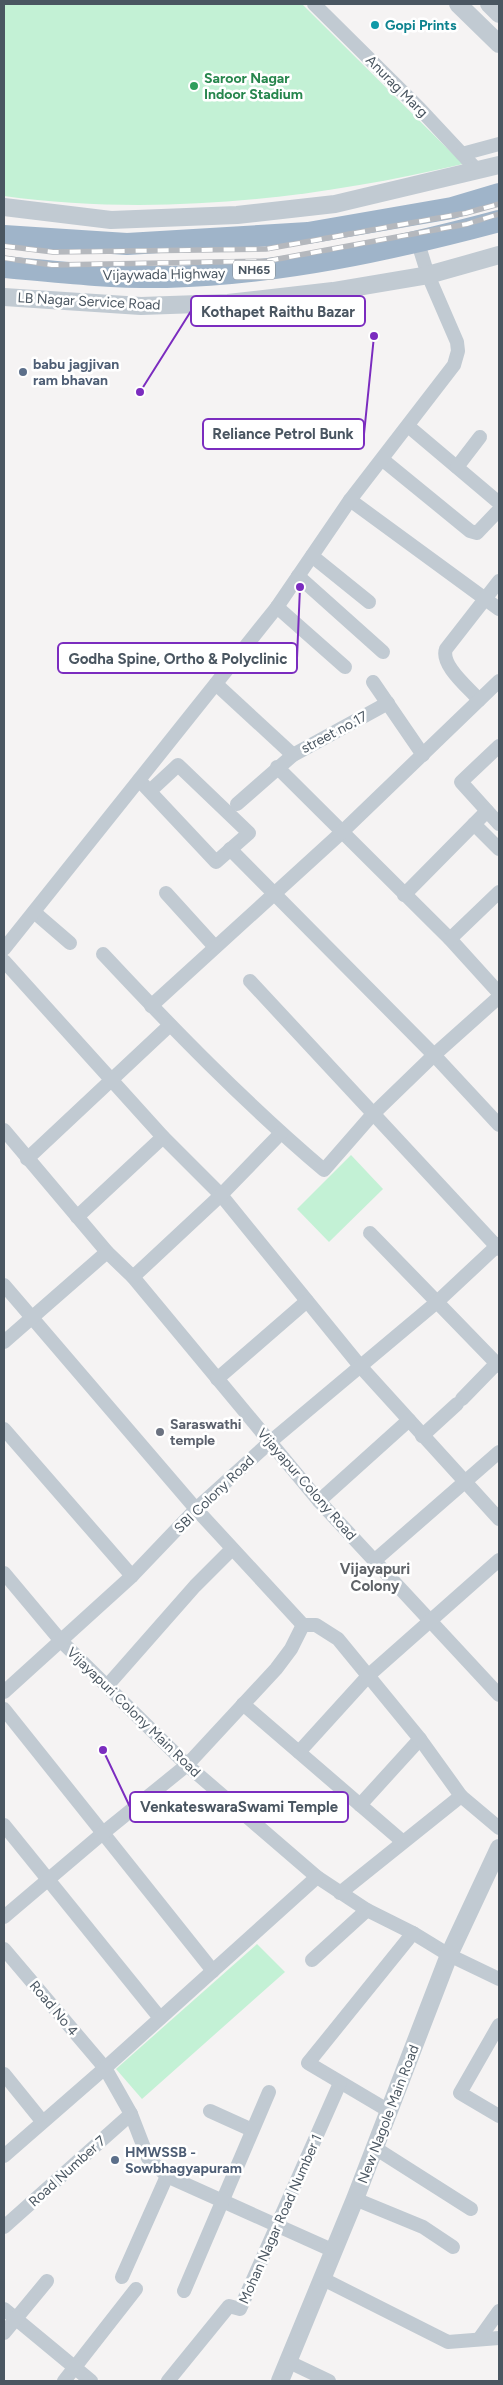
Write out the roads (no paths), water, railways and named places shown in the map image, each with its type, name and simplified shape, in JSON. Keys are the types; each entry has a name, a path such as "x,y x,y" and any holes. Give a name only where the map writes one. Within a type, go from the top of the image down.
{"highway":[{"path":"4,236 127,244 308,233 452,208 499,194"},
{"name":"Vijaywada Highway","path":"4,267 101,276 167,276 312,264 418,243 499,221"},
{"path":"308,233 312,264"}],"street":[{"name":"Anurag Marg","path":"314,4 477,170"},
{"path":"458,4 496,33"},
{"path":"489,4 499,14"},
{"path":"462,154 499,144"},
{"path":"4,208 111,220 237,215 335,204 499,165"},
{"path":"4,949 277,607 350,500 454,365 458,351 457,342 428,275 418,243"},
{"name":"LB Nagar Service Road","path":"4,297 141,306 228,303 333,291 428,275 499,255"},
{"path":"382,460 470,531 477,532 482,530 498,507 457,467 408,426"},
{"path":"457,467 480,437"},
{"path":"350,500 499,610"},
{"path":"312,556 369,602"},
{"path":"298,576 383,652"},
{"path":"479,700 447,665 444,655 485,598 499,582"},
{"path":"277,607 345,667"},
{"path":"152,1006 341,833 499,681"},
{"path":"373,682 423,755"},
{"path":"216,684 293,755"},
{"name":"street no.17","path":"237,804 279,765 293,755 388,703"},
{"path":"499,746 461,782 499,824"},
{"path":"139,780 216,862 249,833 178,765 150,791"},
{"path":"103,954 170,1025 281,1134 324,1170 372,1115 434,1054 499,995 450,939 341,833 279,765"},
{"path":"149,768 162,780"},
{"path":"404,895 487,811"},
{"path":"474,824 499,848"},
{"path":"230,850 434,1054 499,1125"},
{"path":"450,939 499,892"},
{"path":"166,893 215,947"},
{"path":"34,912 70,943"},
{"path":"4,960 110,1080 221,1196 360,1366 499,1519"},
{"path":"250,981 372,1115 498,1246"},
{"path":"27,1159 170,1025"},
{"name":"Vijayapur Colony Road","path":"4,1130 107,1252 133,1277 320,1501 499,1695"},
{"path":"133,1277 221,1196 281,1134"},
{"path":"77,1217 163,1137"},
{"path":"370,1233 498,1365 422,1436"},
{"name":"SBI Colony Road","path":"4,1692 132,1576 196,1509 270,1442 437,1302 498,1246"},
{"path":"4,1342 107,1252"},
{"path":"4,1286 232,1549 303,1625 316,1625 338,1639 420,1738 461,1796 499,1828"},
{"path":"217,1379 307,1301"},
{"path":"320,1501 409,1420"},
{"path":"4,1429 132,1576"},
{"path":"374,1561 499,1452"},
{"path":"107,1686 183,1598 232,1549"},
{"path":"299,1752 368,1675 499,1560"},
{"name":"Vijayapuri Colony Main Road","path":"4,1573 61,1641 187,1765 317,1877 367,1910 413,1933 449,1955 499,1979"},
{"path":"4,1918 103,1832 187,1765 291,1649 303,1625"},
{"path":"243,1704 402,1841"},
{"path":"4,1710 213,1971"},
{"path":"360,1805 420,1738"},
{"path":"340,1893 402,1841 461,1796"},
{"path":"4,1825 160,2018"},
{"name":"New Nagole Main Road","path":"280,2381 355,2199 449,1955 499,1848"},
{"path":"4,2156 105,2068 317,1877"},
{"path":"312,1960 367,1910"},
{"path":"388,2111 340,2084 308,2063 413,1933"},
{"name":"Road No 4","path":"4,1949 105,2068 130,2114 148,2158 167,2176 334,2251"},
{"path":"499,2025 460,2093 499,2116"},
{"path":"4,2074 42,2121"},
{"name":"Mohan Nagar Road Number 1","path":"168,2381 229,2306 240,2309 340,2084"},
{"path":"184,2291 269,2092"},
{"path":"210,2111 252,2130"},
{"name":"Road Number 7","path":"4,2227 130,2114"},
{"path":"117,2126 140,2137"},
{"path":"375,2148 471,2208"},
{"path":"122,2277 167,2176"},
{"path":"355,2199 423,2228 453,2246"},
{"path":"323,2279 448,2342 499,2338"},
{"path":"4,2333 47,2281"},
{"path":"64,2381 136,2289"},
{"path":"4,2309 92,2381"},
{"path":"479,2339 499,2311"},
{"path":"289,2362 328,2381"}],"railway":[{"path":"4,246 53,252 266,249 466,213 499,204"},
{"path":"4,258 52,265 267,261 467,224 499,214"}],"place":[{"name":"Gopi Prints","path":"375,25"},
{"name":"Saroor Nagar Indoor Stadium","path":"194,86"},
{"name":"Reliance Petrol Bunk","path":"374,336"},
{"name":"babu jagjivan ram bhavan","path":"23,372"},
{"name":"Kothapet Raithu Bazar","path":"140,392"},
{"name":"Godha Spine, Ortho & Polyclinic","path":"300,587"},
{"name":"Saraswathi temple","path":"160,1432"},
{"name":"VenkateswaraSwami Temple","path":"103,1750"},
{"name":"HMWSSB - Sowbhagyapuram","path":"115,2160"}],"district":[{"name":"Vijayapuri Colony","path":"375,1578"}]}
